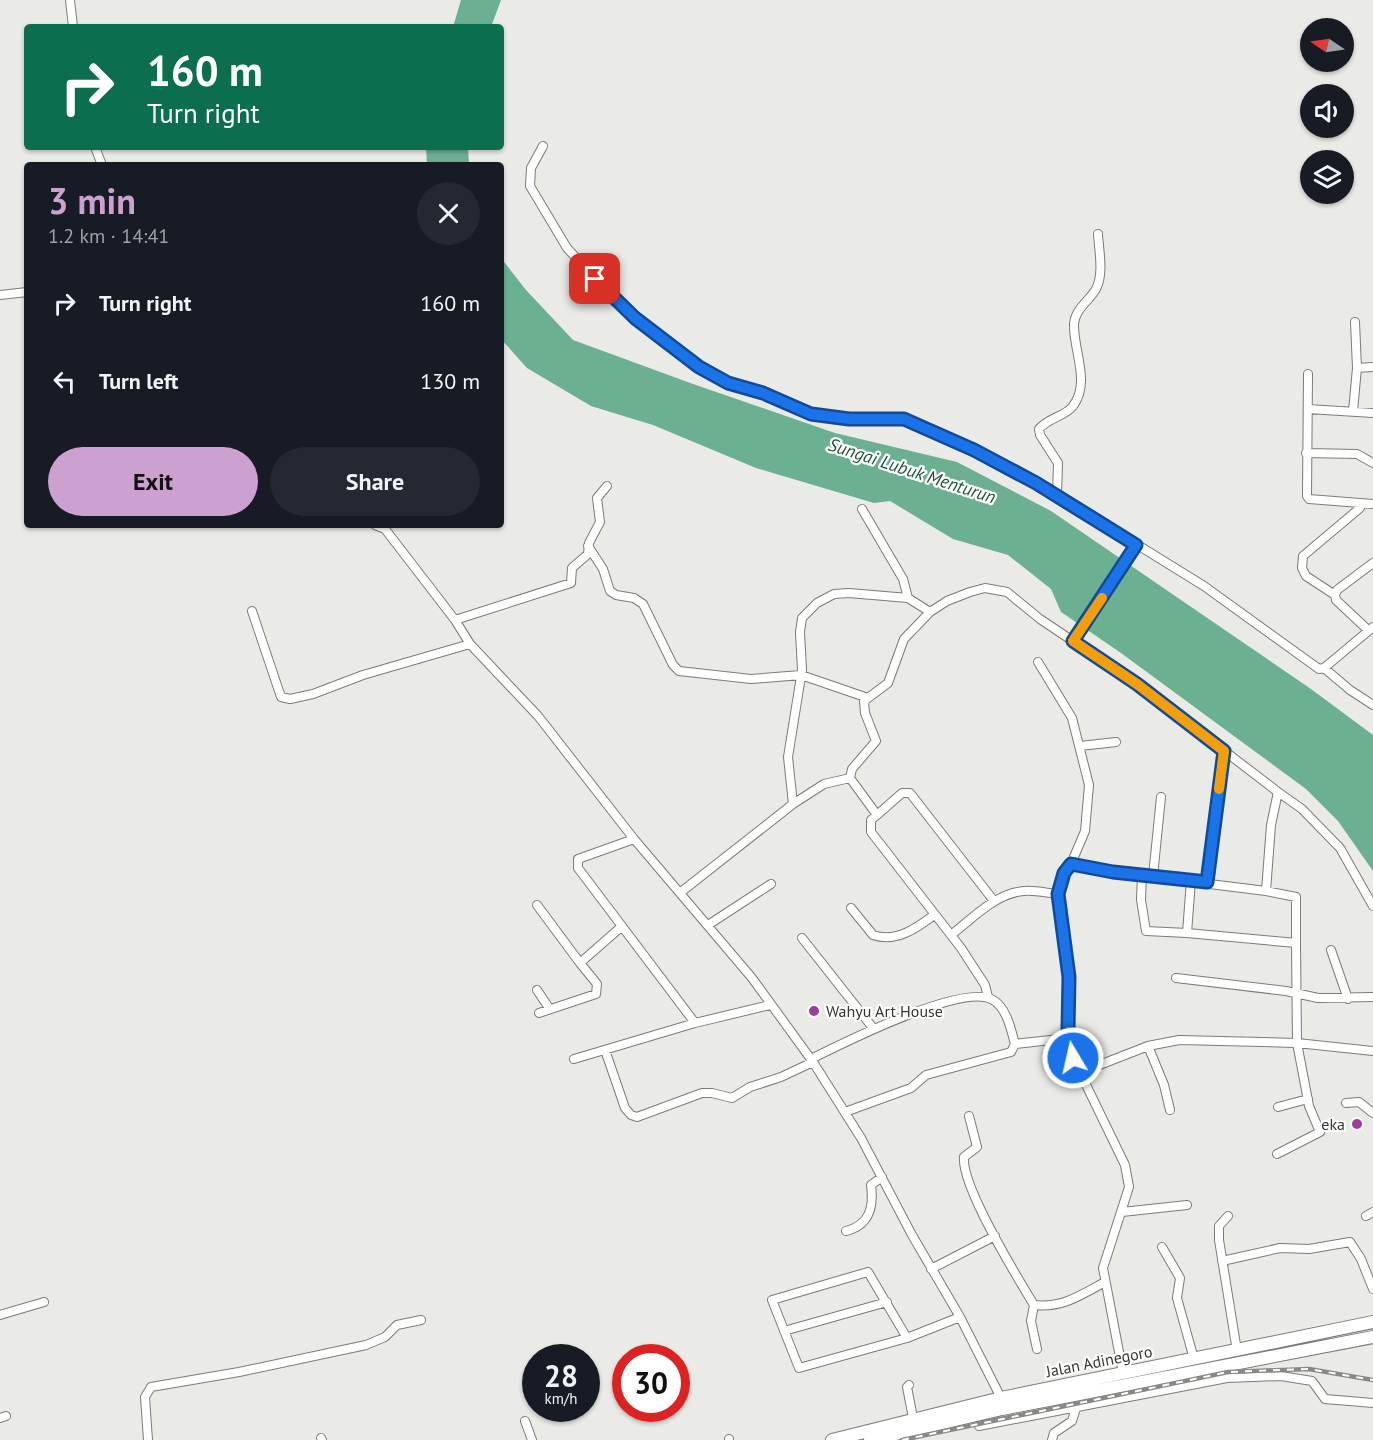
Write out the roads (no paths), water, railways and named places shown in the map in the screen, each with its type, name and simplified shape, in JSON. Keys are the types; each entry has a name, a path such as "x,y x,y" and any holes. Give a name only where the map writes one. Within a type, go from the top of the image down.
{"highway":[{"name":"Jalan Adinegoro","path":"832,1440 911,1429 1001,1398 1373,1322"},
{"path":"1350,1328 1349,1336 1352,1342"},
{"path":"1327,1332 1331,1338 1329,1346"},
{"name":"Jalan Adinegoro","path":"870,1440 911,1429 1095,1390 1373,1337"}],"street":[{"path":"70,0 74,24"},
{"path":"543,146 531,168 530,186 567,248 621,306 705,371 728,383 763,393 811,414 849,419 904,419 974,450 1057,495 1135,548 1204,586 1319,669 1324,668 1371,628 1336,600 1335,595 1306,576 1302,568 1303,556 1360,508 1360,503"},
{"path":"1057,495 1058,463 1040,435 1039,429 1073,407 1079,389 1081,376 1074,322 1099,280 1098,234"},
{"path":"0,295 24,292"},
{"path":"1353,411 1357,368 1356,322"},
{"path":"1357,368 1373,367"},
{"path":"1308,375 1305,491 1309,498 1373,504"},
{"path":"1308,409 1373,413"},
{"path":"1306,453 1357,454 1373,463"},
{"path":"455,620 568,585 572,580 572,568 588,554 588,546 600,522 597,498 607,486"},
{"path":"862,509 903,579 908,598"},
{"path":"381,528 385,530 455,620 470,644 538,716 634,839 708,925 812,1061 882,1177 960,1317 1001,1398"},
{"path":"588,546 603,569 610,591 616,595 634,598 643,604 673,665 679,671 751,679 801,675 868,698"},
{"path":"1075,638 1135,548"},
{"path":"1335,595 1337,590 1373,563"},
{"path":"877,815 850,778 852,769 876,743 863,706 868,698 888,683 904,639 930,612 947,601 985,588 1007,592 1075,638 1302,809 1340,848 1373,906"},
{"path":"793,804 788,757 801,675 800,625 808,610 834,594 849,592 908,598 930,612"},
{"path":"252,611 281,697 286,699 313,694 363,675 470,644"},
{"path":"1038,662 1072,718 1089,785 1089,808 1085,831 1071,864 1064,873 1058,894 1069,977 1069,1038 1079,1073 1125,1165 1129,1188 1103,1268 1123,1373"},
{"path":"1324,668 1350,690 1373,705"},
{"path":"1080,746 1116,742"},
{"path":"1207,882 1224,751"},
{"path":"681,892 793,804 824,784 850,778"},
{"path":"1266,891 1271,825 1278,792"},
{"path":"994,901 910,793 902,793 872,820 871,832 951,935 985,985 988,997 1000,1006 1015,1044"},
{"path":"1153,876 1161,796"},
{"path":"634,839 578,858 576,863 621,927 695,1023"},
{"path":"1071,864 1207,882 1296,897 1297,1043 1308,1099 1320,1132 1277,1154"},
{"path":"1142,874 1141,900 1146,931 1296,943"},
{"path":"1187,933 1191,880"},
{"path":"708,925 771,884"},
{"path":"951,935 994,901 1018,892 1058,894"},
{"path":"537,905 597,984 598,991 539,1013"},
{"path":"851,908 870,933 878,937 907,934 934,915"},
{"path":"580,963 621,927"},
{"path":"802,938 873,1028"},
{"path":"1331,950 1348,999"},
{"path":"1176,978 1298,993 1318,998 1373,997"},
{"path":"537,990 549,1008"},
{"path":"605,1050 625,1108 631,1115 637,1117 702,1093 732,1098 750,1087 781,1077 873,1028 941,1004 988,997"},
{"path":"574,1059 695,1023 770,1005"},
{"path":"845,1113 911,1088 926,1075 1009,1053 1015,1044 1069,1038"},
{"path":"1079,1073 1148,1046 1179,1040 1297,1043 1373,1051"},
{"path":"1148,1046 1164,1085 1170,1110"},
{"path":"1278,1107 1308,1099"},
{"path":"1346,1103 1359,1102 1373,1113"},
{"path":"969,1116 977,1147 964,1157 964,1166 995,1236 1034,1305 1031,1321 1036,1349"},
{"path":"846,1231 858,1228 865,1223 870,1213 870,1185 882,1177"},
{"path":"1122,1212 1187,1205"},
{"path":"1228,1216 1219,1226 1222,1261 1237,1351"},
{"path":"932,1269 995,1236"},
{"path":"1222,1261 1280,1248 1309,1249 1350,1242 1361,1259 1373,1289"},
{"path":"1162,1247 1180,1278 1177,1298 1194,1359"},
{"path":"907,1338 887,1302 866,1272 773,1299 799,1368 907,1338 960,1317"},
{"path":"1034,1305 1053,1306 1072,1300 1105,1282"},
{"path":"0,1315 44,1302"},
{"path":"784,1331 887,1302"},
{"path":"148,1440 145,1398 151,1387 239,1372 366,1345 385,1337 397,1325 421,1320"},
{"path":"979,1426 1227,1378 1281,1376 1312,1381 1325,1399 1373,1403"},
{"path":"909,1385 907,1387 911,1429"},
{"path":"1095,1390 1098,1404"},
{"path":"1052,1440 1053,1433 1072,1421 1076,1408"},
{"path":"525,1422 532,1440"}],"water":[{"path":"461,0 501,0 492,24 454,24"},
{"path":"426,150 468,150 469,162 427,162"},
{"name":"Sungai Lubuk Menturun","path":"504,262 526,290 573,340 835,433 957,462 1051,511 1311,689 1373,735 1373,871 1338,821 1306,789 1121,653 1061,612 1051,589 1008,555 953,539 890,501 874,503 756,468 653,425 591,406 527,368 504,342"}],"railway":[{"path":"902,1440 1228,1372 1309,1369 1373,1380"}],"place":[{"name":"Wahyu Art House","path":"814,1011"},
{"name":"eka","path":"1357,1124"}]}
